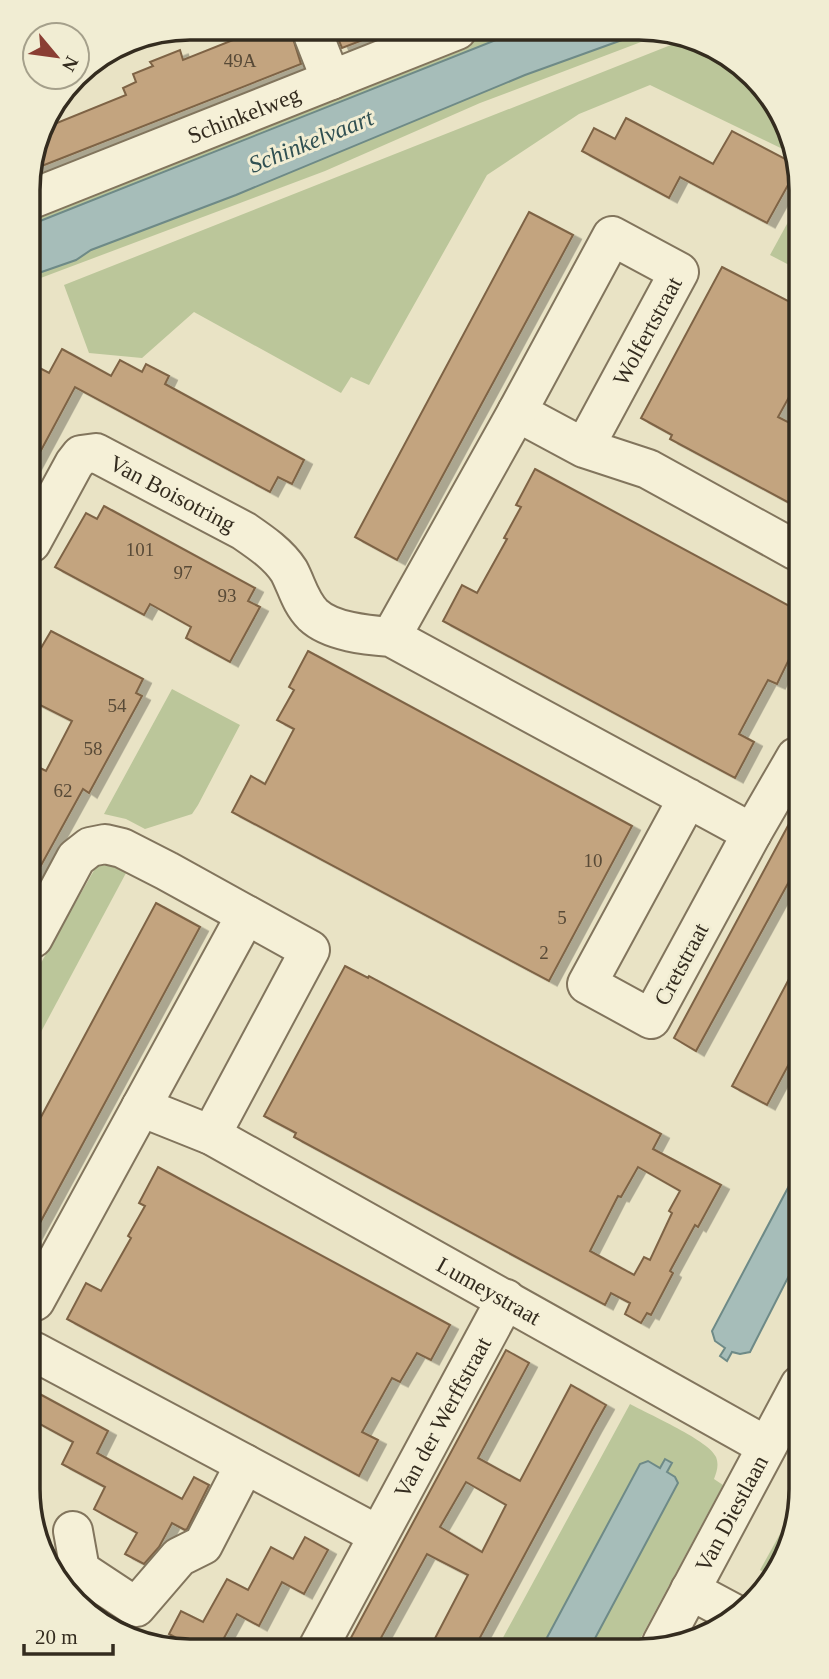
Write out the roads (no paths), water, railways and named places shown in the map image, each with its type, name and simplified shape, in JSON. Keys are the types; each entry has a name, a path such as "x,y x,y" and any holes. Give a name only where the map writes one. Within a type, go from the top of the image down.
{"street":[{"name":"Schinkelweg","path":"41,196 431,40"},
{"path":"316,41 331,80"},
{"name":"Wolfertstraat","path":"391,637 612,236 679,272 584,448"},
{"path":"517,412 584,448 648,469 789,547"},
{"name":"Van Boisotring","path":"41,525 74,464 81,455 96,453 244,531 266,546 288,570 303,603 321,621 359,635 391,637"},
{"path":"391,637 752,833 789,770"},
{"name":"Cretstraat","path":"688,798 587,984 651,1019 752,833"},
{"path":"40,924 76,858 89,848 105,844 122,848 310,950 211,1135"},
{"path":"40,1292 246,915"},
{"name":"Lumeystraat","path":"141,1107 211,1135 766,1446"},
{"name":"Van der Werffstraat","path":"323,1639 506,1299"},
{"path":"40,1354 378,1535"},
{"name":"Van Diestlaan","path":"666,1636 788,1406"},
{"path":"72,1531 80,1570 136,1607 179,1557 203,1545 245,1464"},
{"path":"690,1590 727,1610"}],"water":[{"name":"Schinkelvaart","path":"495,40 622,40 525,75 236,195 91,250 76,260 41,272 41,221"},
{"path":"788,1187 788,1277 750,1352 732,1352 727,1361 720,1356 725,1348 715,1341 712,1331"},
{"path":"665,1459 672,1463 667,1472 675,1477 678,1483 595,1639 546,1639 640,1464 648,1461 660,1468"}]}
